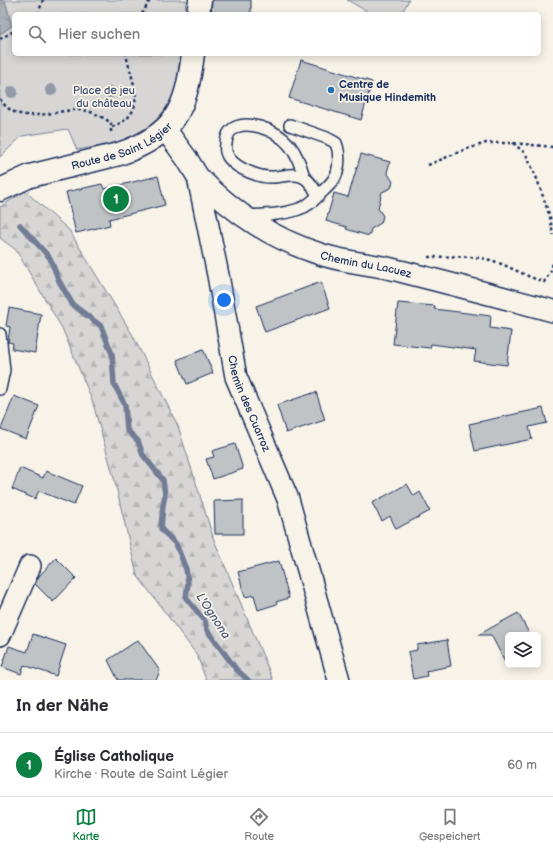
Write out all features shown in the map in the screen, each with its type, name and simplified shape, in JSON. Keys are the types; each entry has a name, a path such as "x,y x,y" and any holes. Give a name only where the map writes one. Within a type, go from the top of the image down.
{"main road":[{"path":"198,12 200,0"},
{"name":"Route de Saint Légier","path":"0,190 30,176 119,154 132,150 154,139 165,129 184,102 193,56"}],"street":[{"name":"Chemin des Cuarroz","path":"165,129 198,177 218,275 236,377 288,499 339,680"},
{"name":"Chemin du Lacuez","path":"198,177 218,196 263,230 290,243 324,255 398,270 553,310"},
{"path":"0,635 30,566"}],"lane":[{"path":"304,177 288,174 278,177 265,177 243,169 230,159 226,153 226,138 230,130 234,127 249,125 260,127 276,133 286,141 294,152 304,177 318,195"},
{"path":"244,216 276,214 301,209 328,187 335,178 339,161 339,150 336,143 327,138 290,125"},
{"path":"0,334 4,370 0,389"}],"path":[{"path":"39,12 43,0"},
{"path":"143,12 150,0"},
{"path":"0,39 12,32"},
{"path":"112,127 126,120 134,108 134,86 126,56"},
{"path":"0,99 11,111 19,114 33,116 80,110 90,112 111,123 111,136"},
{"path":"428,165 464,150 486,143 513,143 553,147"},
{"path":"513,143 526,154 537,179 550,217 553,235"},
{"path":"426,257 474,258 498,262 533,279 544,282 551,271 553,262"}],"green space":[{"name":"Place de jeu du château","path":"0,0 186,0 185,12 12,12 12,56 180,56 176,87 168,104 152,124 130,138 117,143 77,150 68,129 22,136 0,157"},
{"path":"347,0 409,0 402,12 368,12"},
{"path":"25,191 69,230 132,334 178,426 214,540 273,680 206,680 197,655 137,575 114,478 92,400 62,328 16,250 0,238 0,207"}],"water":[{"path":"0,0 5,0 12,26 0,34"}],"building":[{"path":"212,0 251,0 251,12 211,12"},
{"path":"301,60 372,82 361,120 289,98"},
{"path":"361,154 390,162 387,172 393,182 391,188 382,192 378,208 383,216 381,223 371,229 369,236 346,229 347,227 326,221 334,193 348,197"},
{"path":"158,176 165,205 109,219 110,225 76,233 66,192 102,184 104,189"},
{"path":"321,282 330,308 265,332 256,306"},
{"path":"398,303 435,306 434,309 491,316 490,328 511,331 507,365 474,361 476,350 431,344 430,348 393,344"},
{"path":"9,308 41,314 35,353 12,349 13,343 8,342 10,327 6,326"},
{"path":"203,349 213,373 187,384 177,360"},
{"path":"316,392 325,420 286,433 277,405"},
{"path":"14,396 39,406 26,439 1,429"},
{"path":"543,408 547,423 529,427 532,439 475,451 469,424"},
{"path":"235,444 243,469 213,479 206,459 214,457 212,451"},
{"path":"20,468 43,478 46,471 82,486 74,505 39,491 35,499 12,489"},
{"path":"407,484 414,496 420,492 430,511 396,529 390,516 382,521 372,503"},
{"path":"243,500 243,534 215,534 214,501"},
{"path":"56,558 76,578 53,602 35,584 39,576"},
{"path":"279,561 289,598 276,602 277,604 258,610 254,595 245,597 238,572"},
{"path":"518,613 528,632 505,632 505,661 491,635 478,635"},
{"path":"33,634 66,645 56,676 24,665 21,674 2,667 9,646 27,652"},
{"path":"138,640 160,671 156,680 118,680 108,660"},
{"path":"447,640 451,666 426,671 427,676 413,679 408,652 417,650 417,645"}],"waterway":[{"name":"L'Ognona","path":"20,225 50,258 59,281 73,305 101,326 112,354 114,384 125,405 127,430 138,441 143,455 163,480 165,495 161,529 176,544 186,569 188,583 186,598 205,621 207,630 236,669 248,680"}],"place":[{"name":"Centre de Musique Hindemith","path":"331,90"},
{"name":"Église Catholique","path":"116,199"}]}
